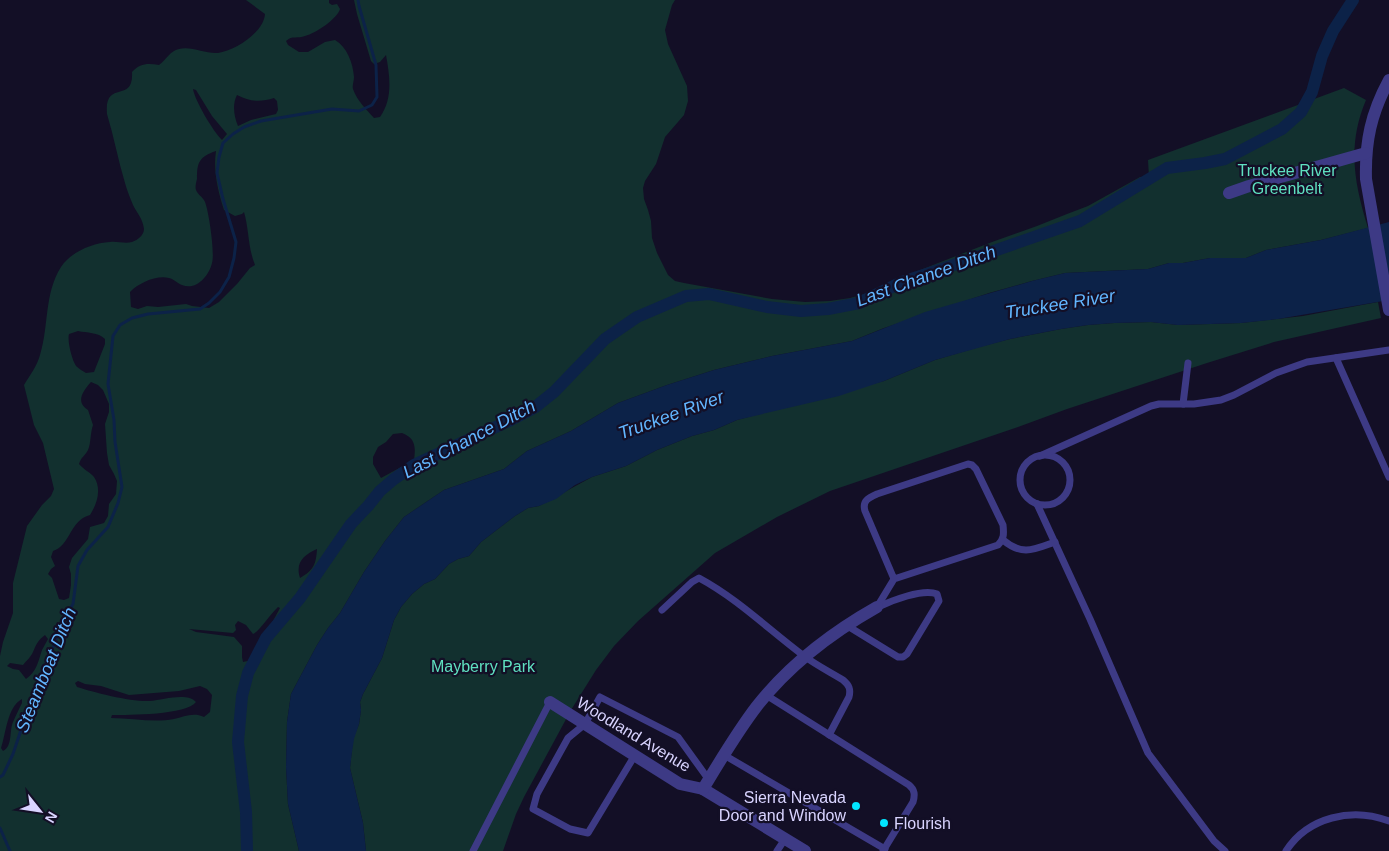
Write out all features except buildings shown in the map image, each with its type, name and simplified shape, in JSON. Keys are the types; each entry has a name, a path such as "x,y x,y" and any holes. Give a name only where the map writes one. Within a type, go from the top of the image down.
{"street":[{"path":"1389,80 1380,96 1373,115 1366,153 1366,179 1389,310"},
{"path":"1229,193 1366,153"},
{"path":"706,785 739,731 778,681 804,656 828,637 877,607"},
{"name":"Woodland Avenue","path":"550,702 680,784 706,785 805,851"}],"lane":[{"path":"1040,456 1050,456 1059,460 1066,468 1069,479 1068,487 1061,499 1048,505 1032,502 1022,490 1020,474 1031,459 1142,409 1159,404 1183,404 1220,400 1234,395 1276,373 1307,362 1389,350"},
{"path":"1336,358 1389,477"},
{"path":"1183,404 1188,363"},
{"path":"877,607 894,579 998,545 1003,540 1003,526 972,464 877,494 868,498 865,502 864,506 894,579"},
{"path":"1037,504 1148,752 1214,841 1225,851"},
{"path":"1003,540 1018,550 1037,549 1055,542"},
{"path":"662,610 692,582 699,578 716,587 758,618 804,656 843,680 851,691 850,698 829,735"},
{"path":"846,625 898,657 903,657 907,654 939,601 937,594 931,591 897,599 877,607"},
{"path":"724,755 884,850 913,802 915,796 914,789 766,695"},
{"path":"635,756 588,833 570,829 533,809 537,794 568,738 585,724 600,697 678,737 706,785"},
{"path":"473,851 550,702"},
{"path":"1286,851 1299,835 1328,818 1364,814 1389,821"},
{"path":"777,851 785,839"}],"green space":[{"name":"Truckee River Greenbelt","path":"246,0 329,0 329,3 332,5 337,4 340,9 338,13 326,25 310,34 286,41 288,45 299,52 308,52 325,42 335,40 339,43 351,61 355,93 362,105 374,118 380,117 389,95 386,55 380,62 374,64 371,61 354,0 675,0 665,30 668,44 687,86 688,101 684,115 665,137 656,164 645,181 643,188 644,199 651,221 652,238 657,253 668,275 675,281 684,283 772,299 805,302 830,301 872,292 910,274 1088,206 1140,177 1149,177 1148,160 1344,88 1366,100 1356,133 1355,164 1359,195 1368,228 1321,240 1266,250 1246,258 1210,258 1183,263 1169,263 1148,269 1065,273 989,293 884,328 852,341 772,356 714,370 618,403 571,431 527,451 504,469 444,490 404,517 385,541 340,613 317,645 291,694 287,722 286,767 288,804 299,851 0,851 0,656 13,613 13,583 27,526 51,496 54,489 43,443 34,425 24,385 40,355 49,299 61,267 70,257 82,249 103,243 132,242 140,237 144,231 127,188 107,114 107,103 114,94 129,87 132,72 141,65 159,65 171,53 184,48 218,53 232,49 248,40 254,34 260,27 265,14","holes":["193,89 196,90 212,116 227,134 222,140 201,108","237,95 256,101 274,98 277,101 278,110 276,114 251,120 238,126 234,106","216,151 217,181 224,210 235,216 244,212 255,265 219,302 209,308 186,304 158,307 147,306 138,309 131,307 130,292 143,283 164,277 182,285 192,286 201,281 208,273 213,258 211,233 205,202 196,188 199,164 206,156","78,331 96,334 105,339 105,344 94,372 86,373 76,366 69,334","91,382 98,385 103,390 109,404 109,412 105,424 107,453 109,465 117,481 116,494 109,504 108,516 104,523 90,527 88,539 72,558 69,567 71,574 69,598 64,600 59,599 52,578 48,574 55,566 51,557 53,551 63,544 78,522 90,515 98,496 98,486 94,477 79,464 88,450 93,425 88,410 84,407 81,400 85,389","402,433 410,437 414,443 414,460 381,478 373,464 373,457 378,447 393,434","317,549 313,566 300,578 300,563","278,607 280,608 252,660 243,662 242,646 234,637 196,632 189,629 233,633 236,630 235,625 238,621 246,625 253,634 259,630","45,635 48,639 30,676 26,679 19,670 7,666 10,663 23,665 31,656 39,641","78,681 101,686 129,695 179,691 200,686 207,689 212,695 210,712 204,717 192,715 166,720 111,718 112,715 181,710 196,702 187,697 150,701 114,697 77,687 75,683","22,699 14,719 8,746 3,751 1,748 13,708"]},
{"name":"Mayberry Park","path":"1378,302 1381,318 1274,342 1067,409 830,491 777,517 715,553 638,621 614,646 596,670 571,710 524,797 503,851 366,851 363,823 350,768 353,739 359,724 360,702 382,658 394,620 401,607 412,594 424,584 435,579 449,564 469,556 481,542 528,508 539,506 592,477 626,466 657,450 737,420 884,381 935,360 1010,339 1061,329 1114,323 1151,322 1178,325 1241,323 1303,316"}],"water":[{"name":"Truckee River","path":"1389,222 1389,300 1278,319 1241,323 1178,325 1151,322 1114,323 1061,329 1010,339 935,360 884,381 839,396 737,420 657,450 626,466 592,477 575,485 556,499 528,508 481,542 469,556 449,564 435,579 424,584 412,594 401,607 394,620 382,658 360,702 359,724 354,739 350,768 363,823 366,851 299,851 288,804 286,767 287,722 291,694 317,645 340,613 385,541 404,517 444,490 504,469 527,451 571,431 618,403 714,370 772,356 852,341 925,312 1065,273 1148,269 1169,263 1183,263 1210,258 1246,258 1266,250 1321,240"}],"waterway":[{"name":"Steamboat Ditch","path":"0,777 3,775 13,754 25,718 65,617 73,604 78,566 87,550 108,527 118,503 122,487 108,384 113,336 120,325 132,318 148,314 200,309 220,292 229,277 236,242 217,173 223,143 233,134 244,127 261,121 332,109 359,111 372,105 377,97 376,65 358,0"},
{"name":"Last Chance Ditch","path":"247,851 246,812 238,742 242,696 248,673 266,638 300,598 351,524 380,491 394,479 414,465 534,408 554,392 605,339 637,317 686,296 709,294 767,307 801,311 828,309 859,303 902,282 1080,221 1167,168 1225,159 1282,129 1301,112 1312,92 1322,56 1333,31 1353,0"},
{"name":"Steamboat Ditch","path":"0,828 10,851"}],"place":[{"name":"Sierra Nevada Door and Window","path":"856,806"},
{"name":"Flourish","path":"884,823"}]}
